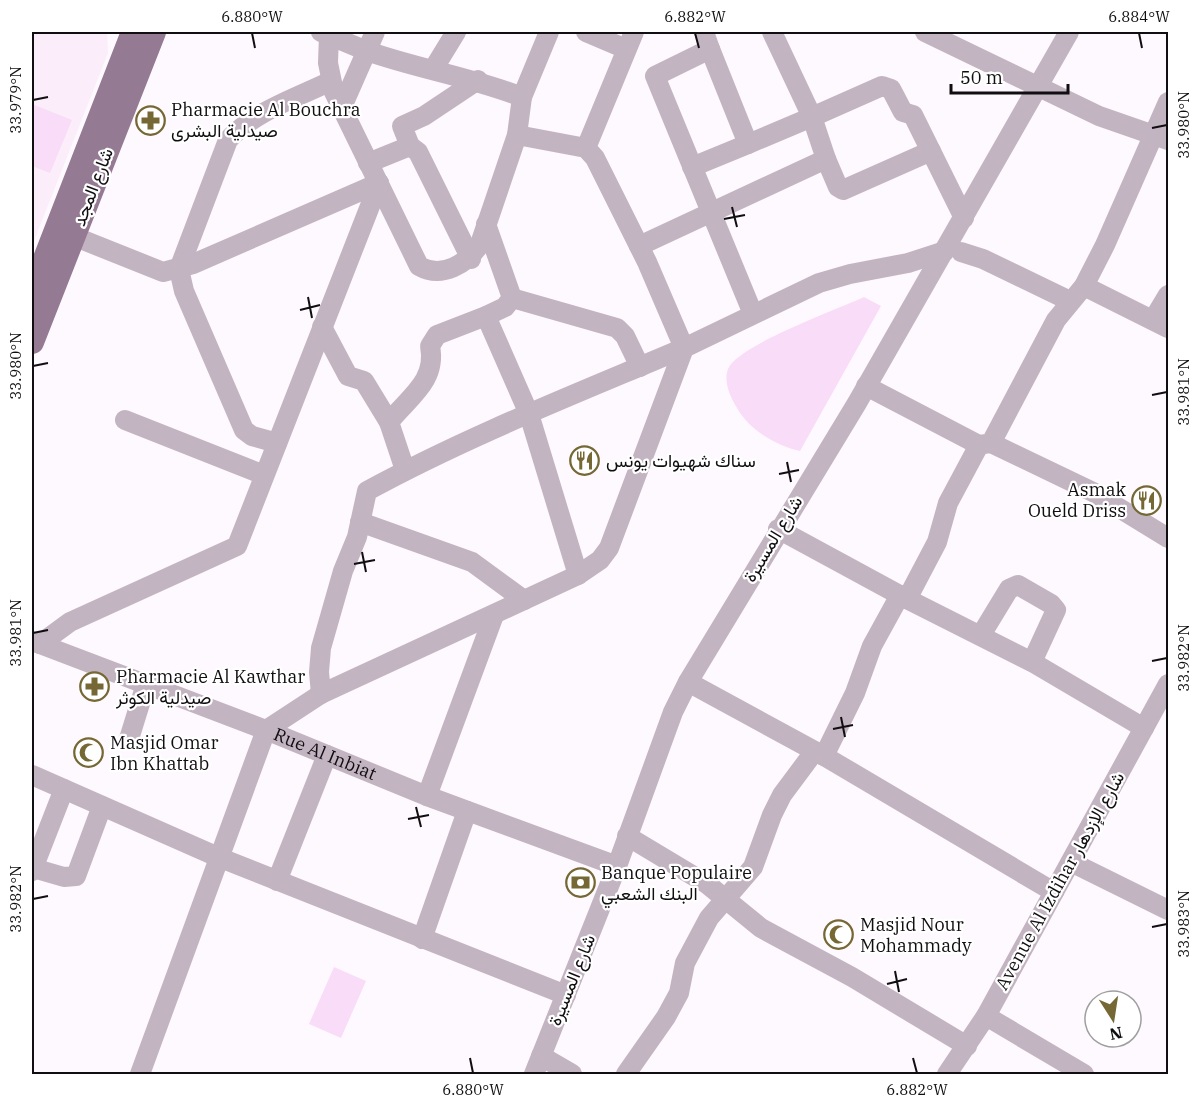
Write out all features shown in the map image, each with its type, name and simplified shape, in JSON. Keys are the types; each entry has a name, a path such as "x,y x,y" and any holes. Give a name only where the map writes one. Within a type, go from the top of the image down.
{"main road":[{"name":"شارع المجد","path":"32,292 134,32"},
{"name":"شارع المجد","path":"32,342 154,32"}],"street":[{"path":"342,107 375,32"},
{"path":"434,68 456,32"},
{"path":"522,97 478,80 368,51 325,33 331,81 368,163 419,266 437,272 471,260 480,244 517,135 522,97 549,32"},
{"path":"586,32 630,40 586,148"},
{"path":"772,32 812,117 838,188 843,190 931,151"},
{"name":"شارع المسيرة","path":"534,1074 617,866 673,712 688,682 778,529 953,251 964,218 1069,32"},
{"path":"934,33 1036,87 1099,117 1162,137"},
{"path":"748,144 707,40 655,76 753,314"},
{"path":"471,260 418,152 410,146 402,126 424,116 478,80"},
{"path":"277,443 252,436 241,424 184,291 179,269 228,140 239,129 267,111 331,81"},
{"path":"692,167 882,86 891,89 903,112 913,115 964,218"},
{"path":"626,1074 666,1017 679,993 685,963 709,918 753,867 782,795 819,754 855,693 872,646 937,542 948,502 985,444 1056,320 1084,286 1162,137 1168,103"},
{"path":"140,1074 266,730 321,694 578,575 600,560 609,548 684,348 610,185 586,148 517,135"},
{"path":"368,163 410,146"},
{"path":"639,246 826,159"},
{"path":"74,236 163,272 179,269 379,183"},
{"path":"36,643 70,622 237,546 379,183"},
{"path":"486,224 512,298"},
{"path":"321,694 319,672 321,648 360,522 367,491 405,470 684,348 819,283 850,274 908,263 953,251 983,259 1070,301"},
{"path":"1084,286 1161,324 1168,295"},
{"path":"388,422 428,375 433,362 430,346 436,335 505,307 512,298"},
{"path":"512,298 617,328 625,336 640,367"},
{"path":"486,316 529,414 578,575"},
{"path":"322,327 348,376 364,381 371,389 388,422 405,470"},
{"path":"866,386 985,444 1093,492 1168,538"},
{"path":"125,420 264,475"},
{"path":"360,522 472,562 525,600"},
{"path":"778,529 903,597 1032,662 1144,728"},
{"path":"981,635 1009,589 1018,585 1051,604 1056,610 1032,662"},
{"path":"427,796 494,615"},
{"name":"Rue Al Inbiat","path":"36,643 266,730 427,796 617,866"},
{"path":"688,682 819,754 1054,892"},
{"path":"129,739 146,684"},
{"name":"Avenue Al Izdihar شارع الإزدهار","path":"947,1074 986,1016 1144,728 1166,696"},
{"path":"277,881 327,755"},
{"path":"32,775 218,857 566,995"},
{"path":"64,789 32,870 64,878 76,876 80,872 102,806"},
{"path":"422,939 467,811"},
{"path":"627,836 707,884 761,928 852,977 967,1046"},
{"path":"1071,862 1168,910"},
{"path":"986,1016 1084,1074"},
{"path":"542,1056 572,1074"}],"shaded area":[{"path":"32,32 107,32 108,53 32,246"},
{"path":"32,104 72,120 50,173 32,166"},
{"path":"864,297 881,306 800,451 773,441 756,430 742,416 728,390 726,379 728,369 750,349 768,339"},
{"path":"334,967 366,981 341,1038 309,1024"}],"place":[{"name":"Pharmacie Al Bouchra صيدلية البشرى","path":"150,120"},
{"name":"سناك شهيوات يونس","path":"585,461"},
{"name":"Asmak Oueld Driss","path":"1147,500"},
{"name":"Pharmacie Al Kawthar صيدلية الكوثر","path":"95,687"},
{"name":"Masjid Omar Ibn Khattab","path":"89,753"},
{"name":"Banque Populaire البنك الشعبي","path":"580,883"},
{"name":"Masjid Nour Mohammady","path":"839,935"}]}
